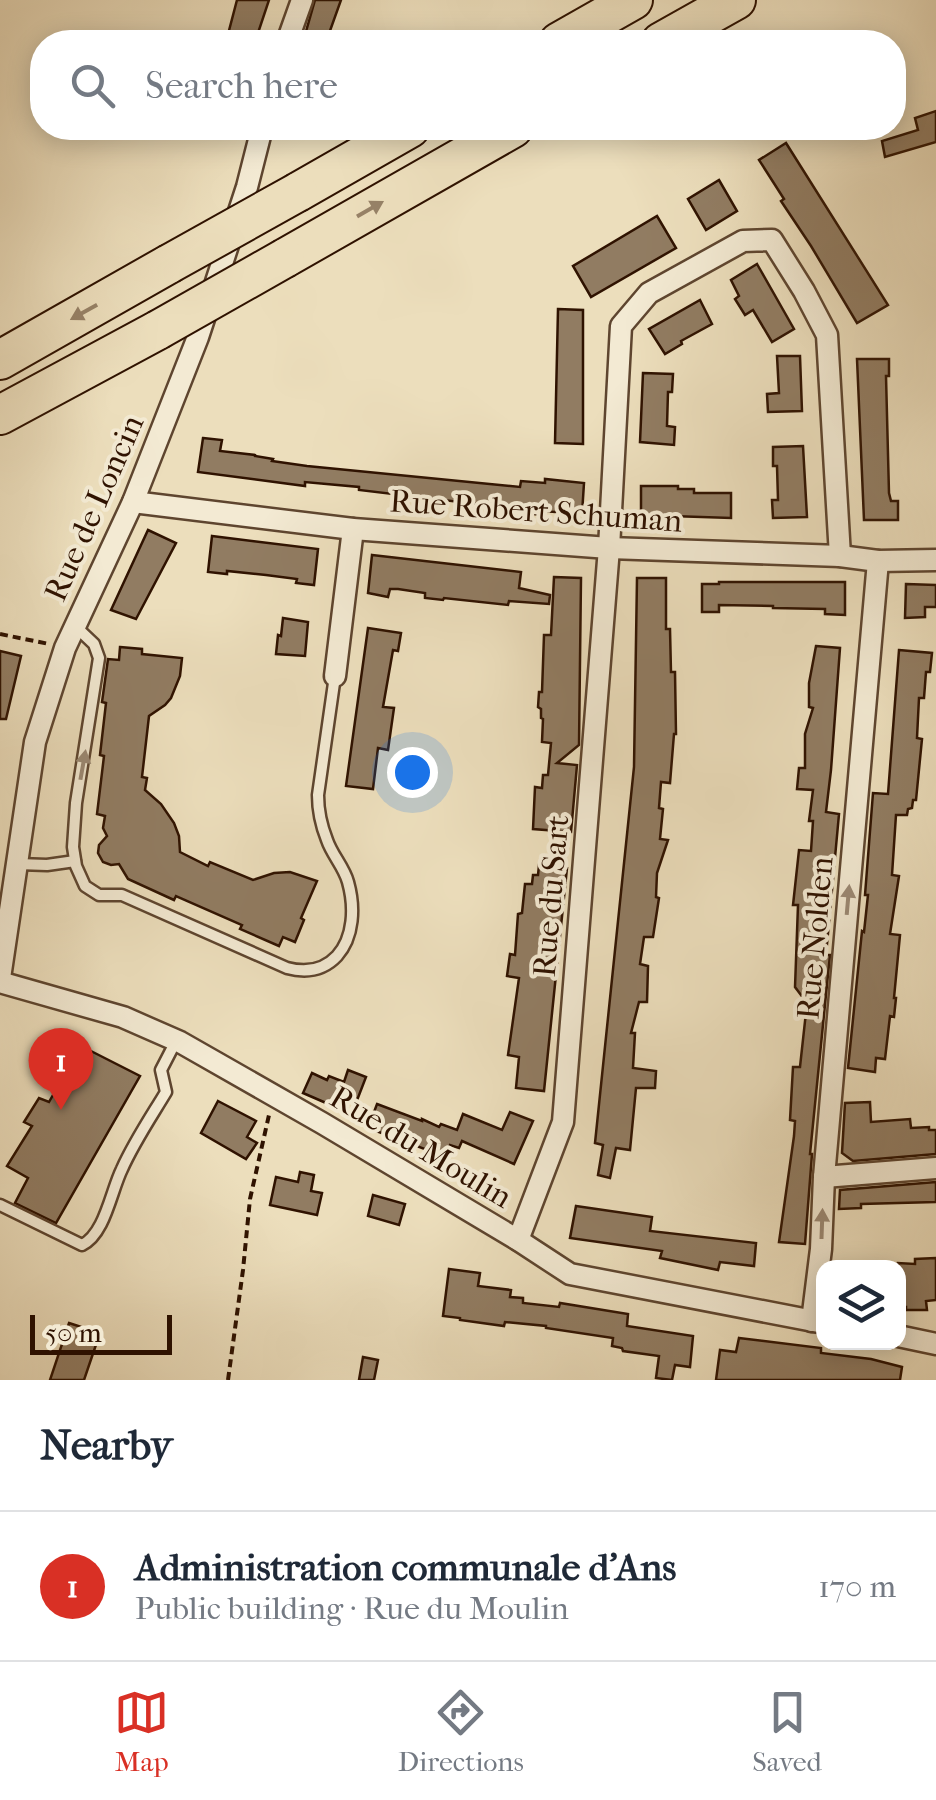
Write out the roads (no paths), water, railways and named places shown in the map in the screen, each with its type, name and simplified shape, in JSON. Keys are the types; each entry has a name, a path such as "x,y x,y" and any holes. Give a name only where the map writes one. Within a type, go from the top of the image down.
{"highway":[{"path":"580,30 633,0"},
{"path":"683,30 736,0"},
{"path":"0,360 389,140"},
{"path":"0,415 492,140"}],"street":[{"path":"292,30 302,0"},
{"name":"Rue de Loncin","path":"0,980 36,742 65,648 133,502 198,337 259,140"},
{"name":"Rue du Sart","path":"518,1240 564,1122 610,548 620,326 649,294 743,241 772,240 827,336 840,556"},
{"name":"Rue Robert Schuman","path":"133,502 353,529 610,548 936,560"},
{"path":"335,676 353,529"},
{"name":"Rue Nolden","path":"821,1260 824,1177 878,560"},
{"name":"Rue du Moulin","path":"0,980 123,1016 176,1041 570,1274 816,1322"},
{"path":"824,1177 936,1168"},
{"path":"906,1338 936,1344"}],"lane":[{"path":"75,626 94,644 99,658 72,847 85,886 99,895 122,894 300,972 328,965 345,947 351,931 348,880 328,844 318,810 335,676"},
{"path":"18,864 75,861"},
{"path":"0,1205 82,1245 91,1241 121,1170 166,1092 161,1070 176,1041"}],"place":[{"name":"Administration communale d'Ans","path":"61,1110"}]}
